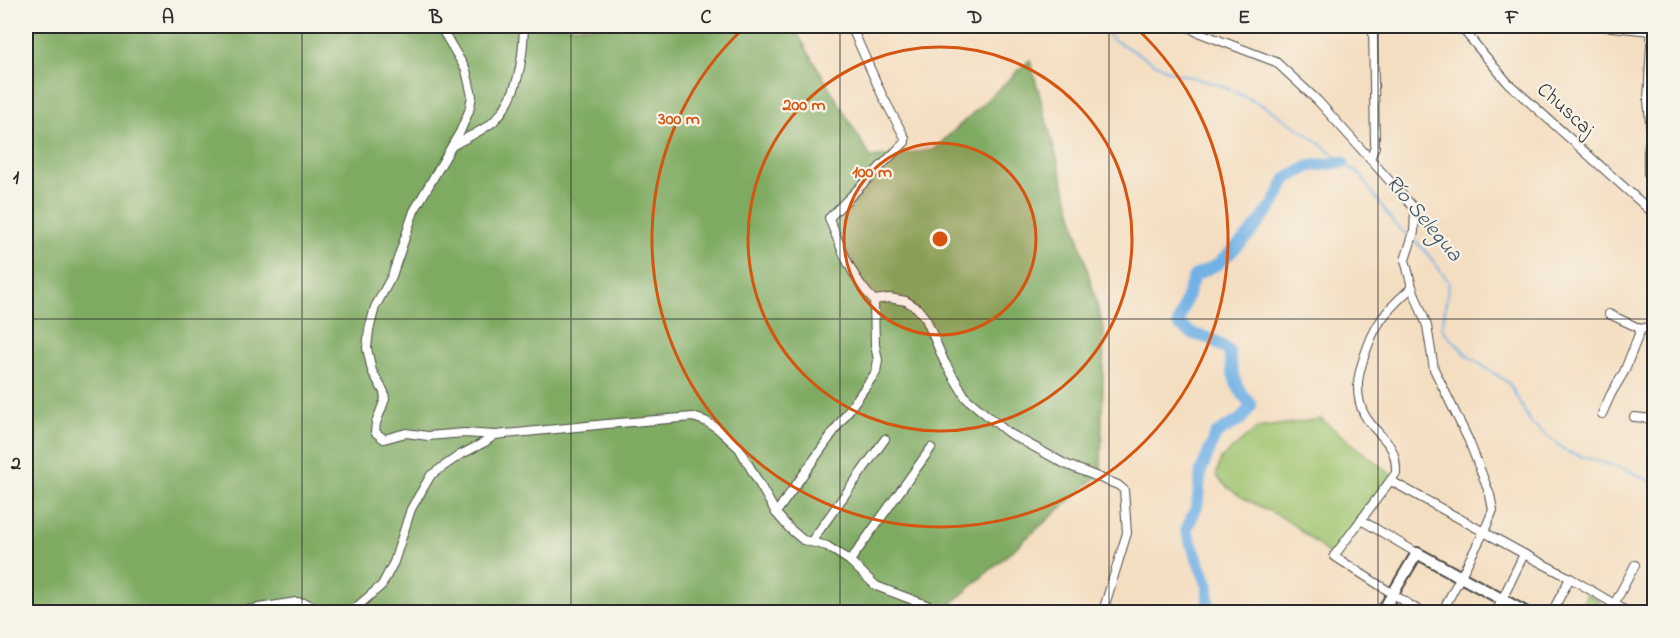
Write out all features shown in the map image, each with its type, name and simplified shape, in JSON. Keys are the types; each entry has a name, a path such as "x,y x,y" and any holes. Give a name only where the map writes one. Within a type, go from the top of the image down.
{"main road":[{"path":"1382,612 1417,553 1525,612"}],"street":[{"path":"440,26 466,70 472,96 469,111 460,132 414,211 392,276 375,307 367,348 372,371 384,392 385,399 375,432 384,440 406,433 428,436 464,433 495,435 693,417 717,428 739,448 776,513 803,540 827,546 850,561 876,586 929,606 936,612"},
{"path":"451,147 492,123 506,107 515,87 523,51 524,26"},
{"path":"776,513 876,372 878,360 875,345 874,300 864,290 849,264 829,218 903,144 905,138 882,95 851,26"},
{"path":"1188,26 1195,31 1276,62 1318,101 1413,207 1414,232 1405,260 1412,287 1427,326 1434,369 1469,441 1490,495 1493,510 1442,612"},
{"path":"1370,159 1375,146 1373,26"},
{"name":"Chuscaj","path":"1460,26 1508,83 1654,214"},
{"path":"1603,26 1651,28 1648,100 1652,141 1648,173 1654,190"},
{"path":"1412,287 1378,324 1359,375 1358,386 1365,415 1393,450 1396,473 1334,556 1421,612"},
{"path":"874,300 890,298 906,301 917,308 926,319 944,361 966,398 1007,432 1065,464 1118,485 1124,490 1127,533 1101,612"},
{"path":"1609,314 1641,329 1654,326"},
{"path":"1602,414 1624,372 1641,329"},
{"path":"1634,417 1654,419"},
{"path":"348,612 382,585 394,562 411,509 431,476 460,455 495,435"},
{"path":"811,542 885,439"},
{"path":"850,561 931,448"},
{"path":"1391,481 1628,612"},
{"path":"1361,520 1417,553"},
{"path":"1496,612 1524,554"},
{"path":"1611,612 1635,566"},
{"path":"1552,612 1570,578"},
{"path":"233,612 296,602 306,603 323,612"}],"green space":[{"path":"26,26 793,26 871,158 933,150 1030,60 1104,330 1101,473 943,611 26,612"},
{"path":"1321,419 1394,477 1331,556 1289,522 1231,490 1216,476 1221,459 1257,428"},
{"path":"1587,594 1600,601 1595,612 1578,612"}],"waterway":[{"name":"Río Selegua","path":"1100,26 1112,39 1169,71 1220,85 1266,107 1309,135 1361,176 1395,225 1410,237"},
{"name":"Río Selegua","path":"1208,612 1208,586 1186,530 1197,506 1201,471 1216,434 1241,419 1251,406 1237,386 1229,351 1212,339 1193,334 1178,324 1194,276 1218,264 1248,236 1274,204 1286,179 1310,166 1343,162"},
{"name":"Río Selegua","path":"1414,241 1424,249 1449,282 1442,329 1469,357 1509,383 1531,423 1567,452 1627,470 1654,483"}]}
